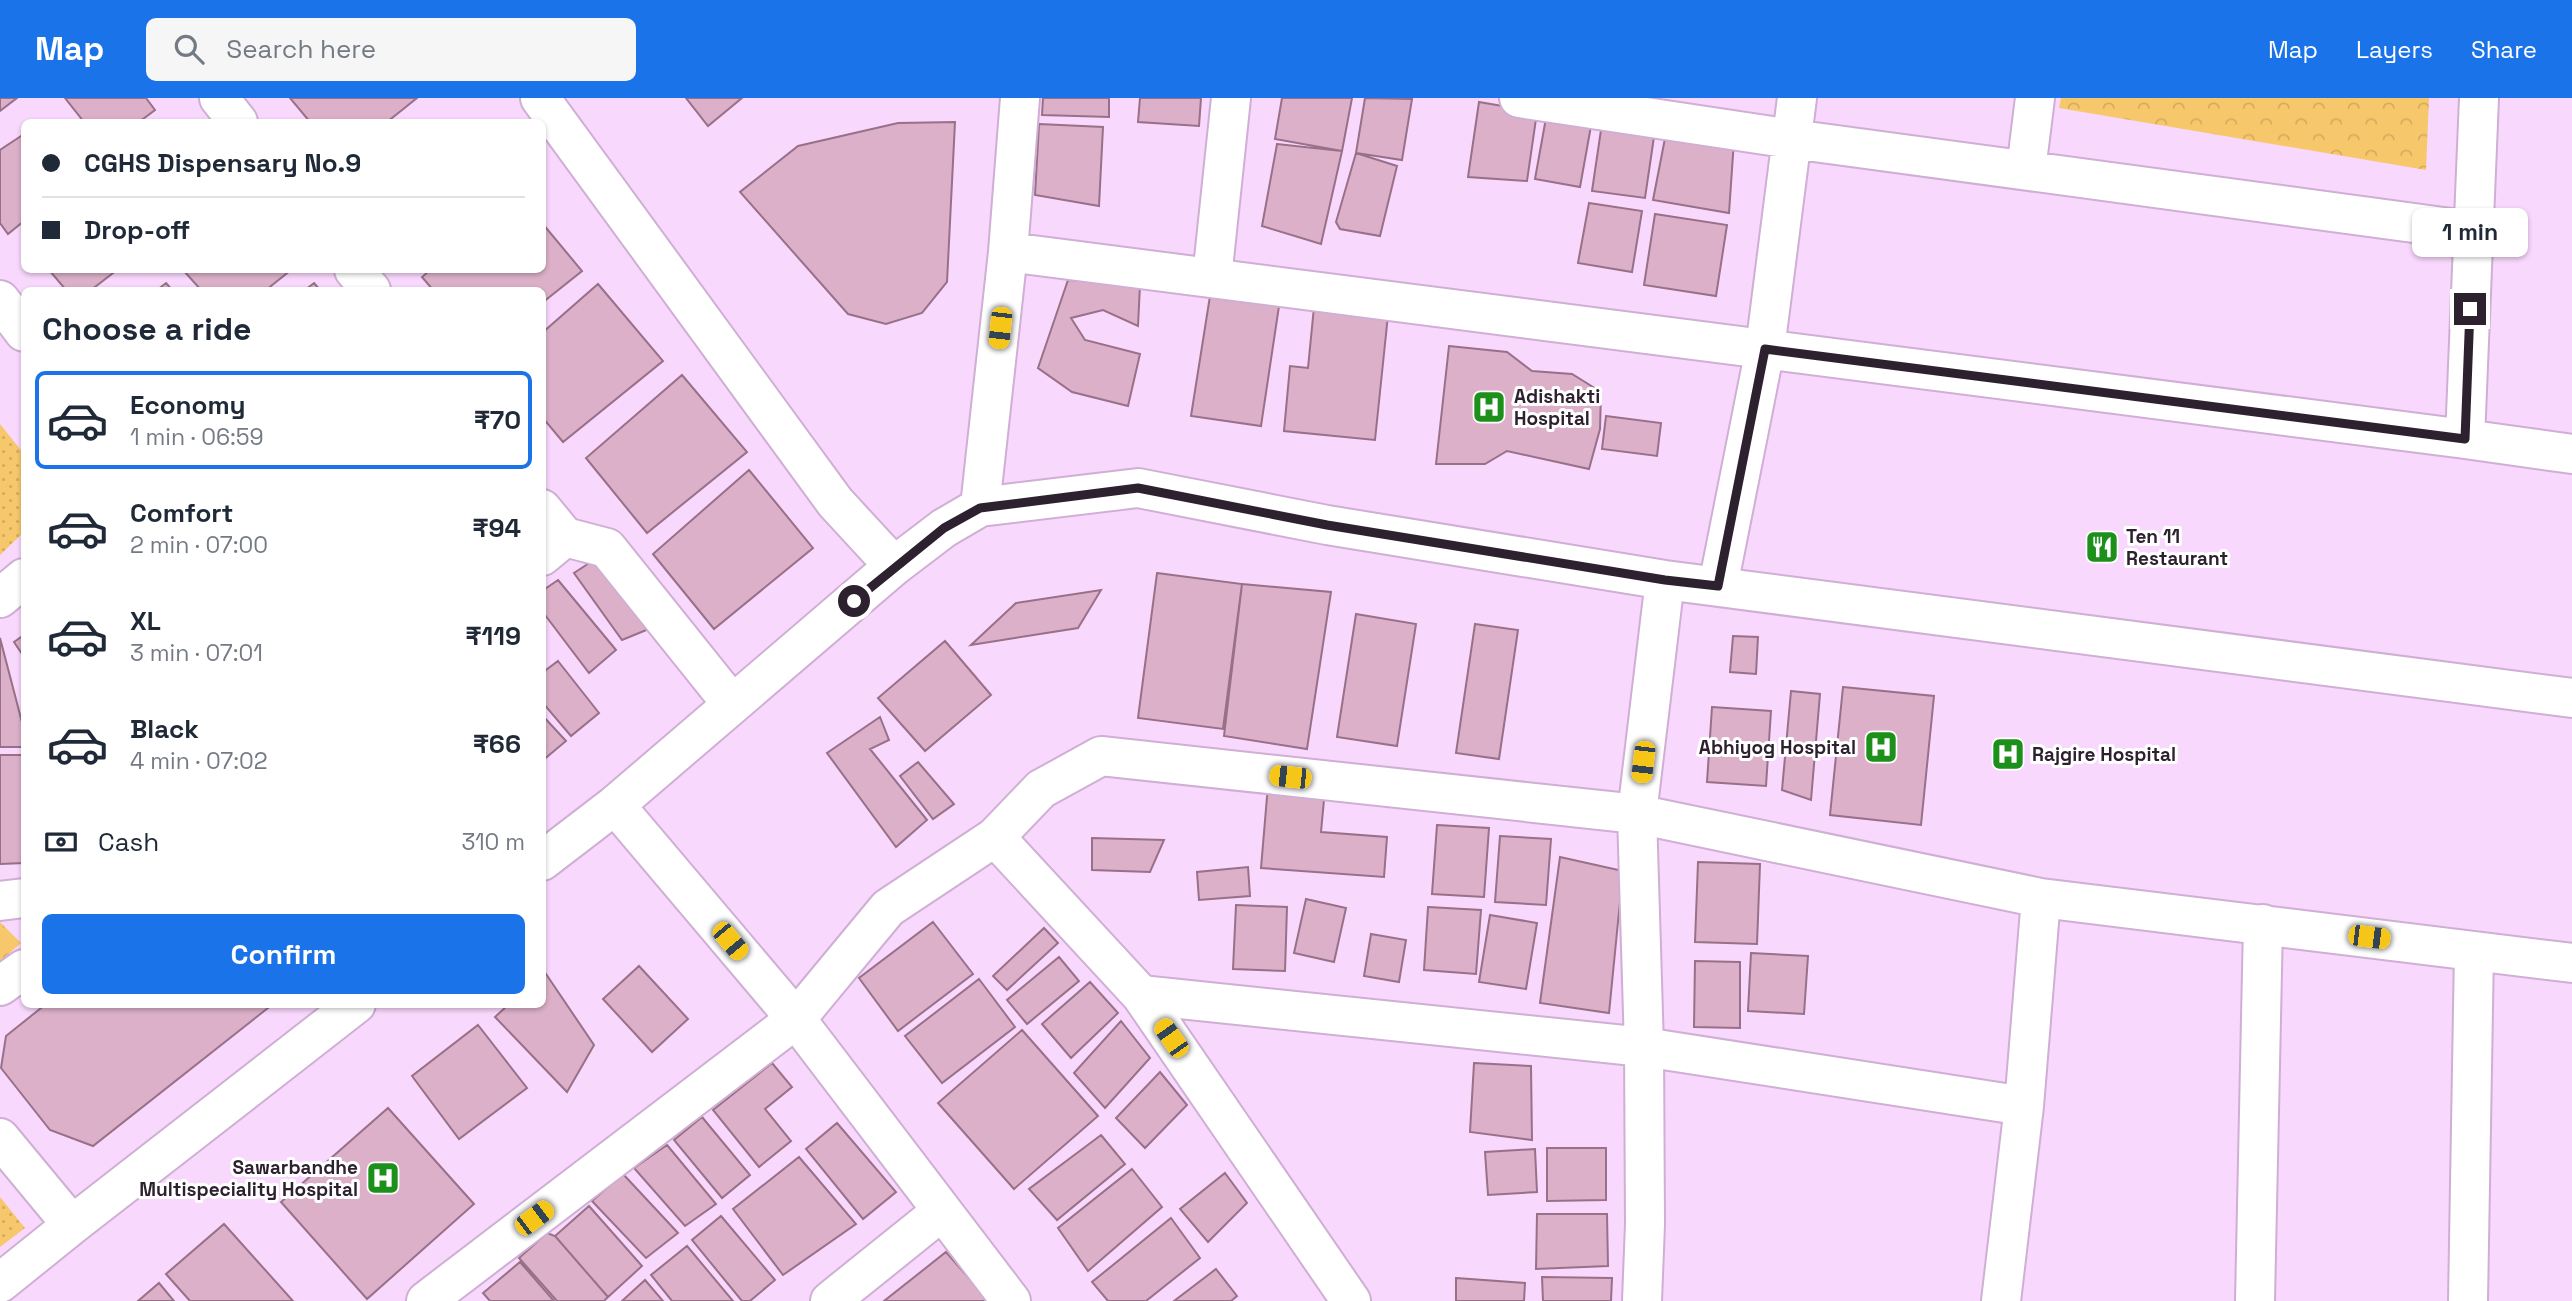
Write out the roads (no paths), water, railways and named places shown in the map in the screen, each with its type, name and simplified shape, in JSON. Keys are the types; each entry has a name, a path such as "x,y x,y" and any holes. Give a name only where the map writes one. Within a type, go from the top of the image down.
{"street":[{"path":"219,98 236,119"},
{"path":"540,98 835,502 894,566"},
{"path":"980,508 1008,252 1020,98"},
{"path":"1212,278 1231,98"},
{"path":"1518,98 1562,101 1792,139 2473,230"},
{"path":"1718,586 1765,349 1797,98"},
{"path":"2026,170 2035,98"},
{"path":"2465,439 2479,98"},
{"path":"1008,252 2572,454"},
{"path":"357,273 368,287"},
{"path":"0,300 21,328"},
{"path":"546,858 615,805 894,566 944,528 980,508 1138,488 1327,525 1665,580 2572,698"},
{"path":"550,534 607,548 732,705"},
{"path":"0,598 21,580"},
{"path":"1642,1301 1645,1224 1637,814 1665,580"},
{"path":"426,1301 796,1019 888,908 995,837 1041,789 1101,756 1637,814 2041,898 2572,962"},
{"path":"615,805 796,1019 1011,1301"},
{"path":"995,837 1141,995 1351,1301"},
{"path":"0,901 21,898"},
{"path":"2001,1301 2024,1106 2041,898"},
{"path":"2255,1301 2263,924"},
{"path":"2468,1301 2474,951"},
{"path":"0,986 21,970"},
{"path":"1141,995 1643,1047 2024,1106"},
{"path":"0,1283 351,1008"},
{"path":"0,1138 72,1225"},
{"path":"830,1301 942,1211"}],"place":[{"name":"Adishakti Hospital","path":"1489,407"},
{"name":"Ten 11 Restaurant","path":"2102,547"},
{"name":"Abhiyog Hospital","path":"1881,747"},
{"name":"Rajgire Hospital","path":"2008,754"},
{"name":"Sawarbandhe Multispeciality Hospital","path":"383,1178"}]}
